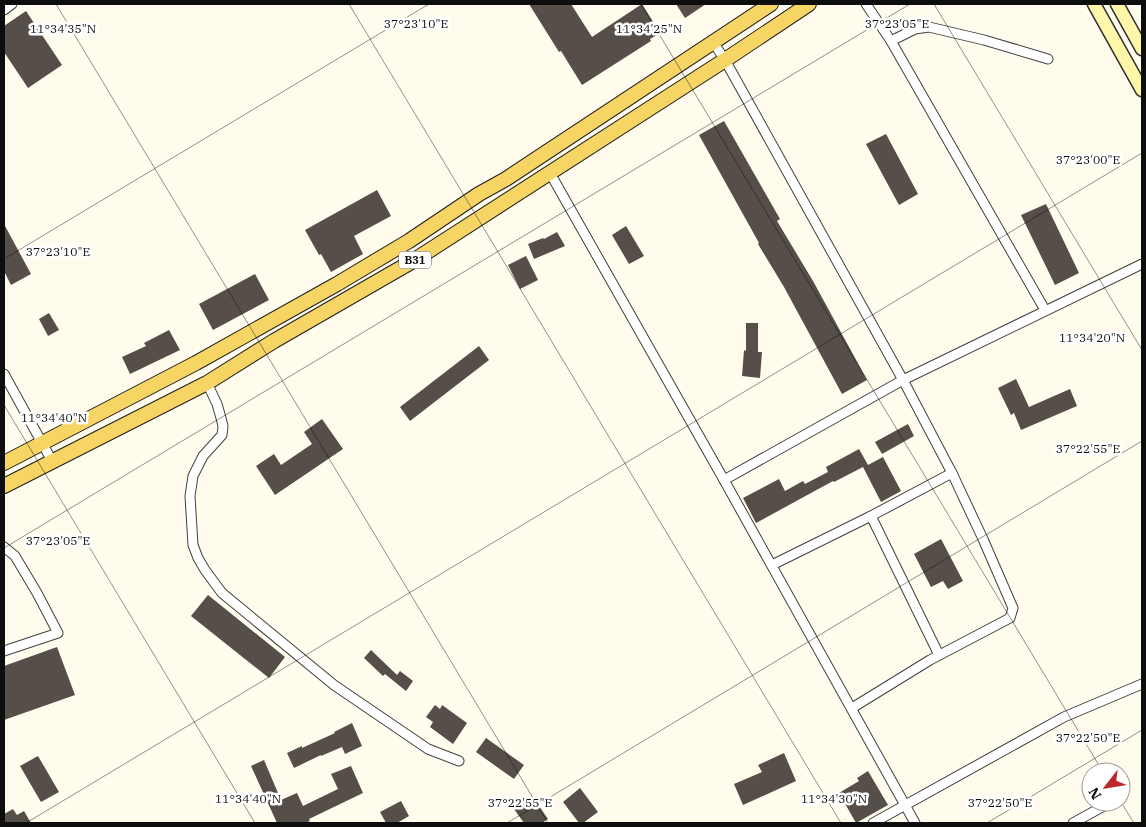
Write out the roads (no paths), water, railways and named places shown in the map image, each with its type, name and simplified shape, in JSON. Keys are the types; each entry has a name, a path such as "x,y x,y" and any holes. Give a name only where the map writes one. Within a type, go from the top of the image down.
{"main road":[{"name":"B31","path":"4,463 196,363 337,284 409,241 771,4"},
{"name":"B31","path":"4,486 207,383 274,341 413,261 725,60 808,4"},
{"path":"506,179 515,194"}],"street":[{"path":"4,10 12,4"},
{"path":"866,4 891,41 1045,310"},
{"path":"1094,4 1142,90"},
{"path":"1117,4 1142,49"},
{"path":"891,41 915,29 929,27 984,40 1048,60"},
{"path":"714,42 903,380 952,473 1013,608 1010,618 939,655 852,708"},
{"path":"550,173 772,565 915,823"},
{"path":"724,480 903,380 1142,264"},
{"path":"4,374 52,461"},
{"path":"207,383 217,404 223,426 222,435 203,456 193,476 190,496 193,545 205,570 222,593 334,685 428,749 459,761"},
{"path":"772,565 952,473"},
{"path":"871,516 939,655"},
{"path":"4,547 15,556 37,592 58,633 4,650"},
{"path":"873,823 1064,717 1142,684"},
{"path":"1074,823 1093,812"}]}
